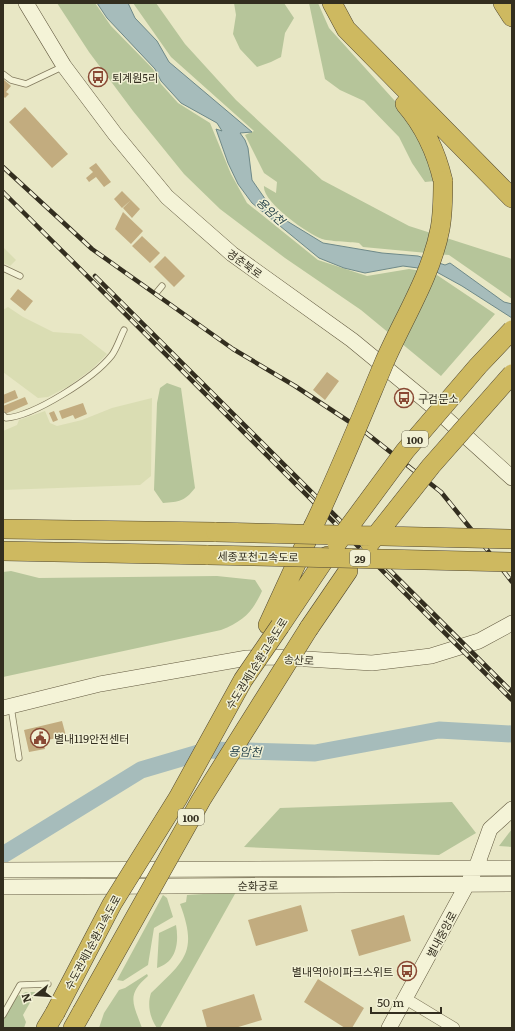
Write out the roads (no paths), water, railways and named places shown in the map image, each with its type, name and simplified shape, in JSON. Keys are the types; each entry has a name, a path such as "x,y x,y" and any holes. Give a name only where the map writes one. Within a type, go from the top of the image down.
{"highway":[{"path":"274,625 313,527 337,477 361,417 420,286 436,247 441,228 443,181 438,159 429,138 346,29 332,3"},
{"path":"503,3 512,17"},
{"path":"346,29 512,198"},
{"name":"수도권제1순환고속도로","path":"51,1020 112,904 178,798 274,625 405,451 478,366 512,330"},
{"name":"100","path":"77,1020 200,800 309,628 348,571 431,466 512,374"},
{"name":"세종포천고속도로","path":"3,529 512,539"},
{"name":"세종포천고속도로","path":"3,550 512,562"}],"street":[{"name":"경춘북로","path":"26,3 64,66 115,134 167,197 191,220 232,254 352,340 431,405 512,478"},
{"name":"송산로","path":"6,706 100,684 247,658 274,657 372,663 424,657 450,651 479,641 512,624"},
{"name":"별내중앙로","path":"389,1028 469,883 490,829 512,809"},
{"name":"순화궁로","path":"3,870 512,868"},
{"name":"순화궁로","path":"3,887 469,883 512,884"},
{"path":"406,999 454,1028"}],"lane":[{"path":"3,74 11,80 26,84 64,66"},
{"path":"3,268 20,276"},
{"path":"157,292 162,286"},
{"path":"3,415 6,418 15,417 61,396 94,373 112,354 124,330"},
{"path":"6,706 19,758"},
{"path":"3,1015 20,985 48,984"}],"water":[{"path":"97,3 128,3 135,18 157,41 169,62 252,132 240,133 248,148 252,180 270,206 282,218 323,243 382,253 418,256 445,265 450,263 504,302 512,304 512,318 462,286 433,270 403,266 365,273 344,268 319,258 252,203 238,184 228,163 216,129 222,131 217,123 181,103 161,81 155,69 107,18"}],"waterway":[{"name":"용암천","path":"3,855 141,770 209,750 315,753 439,730 512,734"}],"railway":[{"path":"3,167 92,249 233,349 295,386 365,432 441,492 512,582"},
{"path":"3,192 512,700"},
{"path":"95,276 512,692"}],"place":[{"name":"퇴계원5리","path":"98,77"},
{"name":"구검문소","path":"404,398"},
{"name":"별내119안전센터","path":"40,738"},
{"name":"별내역아이파크스위트","path":"407,971"}]}
